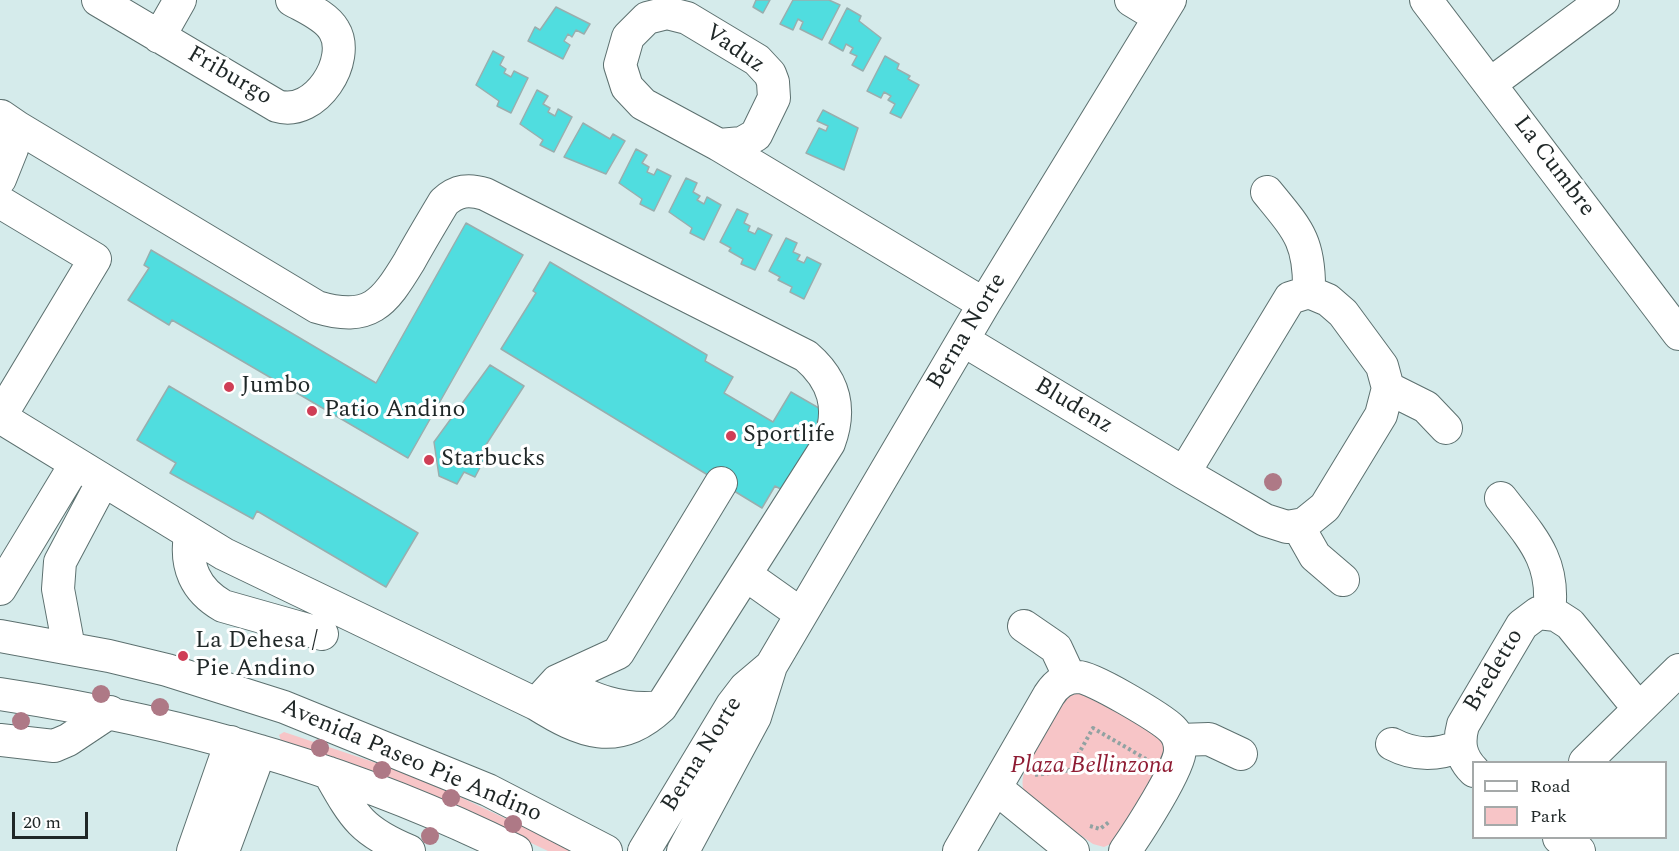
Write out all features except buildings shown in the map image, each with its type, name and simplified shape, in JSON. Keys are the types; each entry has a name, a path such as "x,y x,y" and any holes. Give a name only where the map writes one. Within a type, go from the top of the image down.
{"street":[{"name":"Friburgo","path":"98,0 276,106 296,108 306,105 321,92 337,62 340,46 330,24 292,0"},
{"name":"Friburgo","path":"159,37 180,0"},
{"path":"1131,0 1164,8"},
{"name":"La Cumbre","path":"1426,0 1679,334"},
{"path":"1490,84 1603,0"},
{"name":"Berna Norte","path":"683,851 755,717 771,666 984,304 1164,8"},
{"name":"Vaduz","path":"756,135 774,98 773,82 764,66 687,18 667,13 647,18 628,37 621,55 622,76 627,87 643,104 719,145 984,304"},
{"path":"0,179 12,149 8,121"},
{"path":"0,202 95,259 0,417 75,465 224,554 536,704 570,725 598,732 627,729 646,720 662,707 829,443 834,430 836,417 832,391 826,377 806,356 476,191 459,192 444,202 388,296 358,311 331,311 317,307 8,121"},
{"path":"719,145 742,143 756,135 758,154 770,175"},
{"path":"1268,192 1302,237 1308,256 1309,292"},
{"path":"1184,473 1285,304 1297,294 1309,292 1328,300 1343,313 1382,366 1388,388 1385,406 1332,497 1317,515 1298,526 1315,556 1343,580"},
{"name":"Bludenz","path":"963,340 1184,473 1277,525 1298,526"},
{"path":"1388,388 1426,407 1446,428"},
{"path":"8,576 75,465"},
{"path":"69,648 58,589 60,562 103,481"},
{"path":"8,576 16,530 45,482"},
{"path":"536,704 557,681 618,653 721,483"},
{"name":"Bredetto","path":"1501,498 1544,558 1551,600 1549,613"},
{"path":"190,535 189,564 198,584 212,600 223,606 322,634"},
{"path":"746,575 801,614"},
{"name":"Bredetto","path":"1392,744 1409,752 1467,759 1463,725 1522,625 1538,613 1549,613 1563,619 1576,630 1639,709"},
{"path":"1024,626 1056,648 1064,658 1070,678"},
{"name":"Avenida Paseo Pie Andino","path":"0,636 69,648 167,670 284,707 488,790 606,851"},
{"name":"Berna Norte","path":"644,851 732,705 745,688 771,666"},
{"path":"1586,761 1679,670"},
{"path":"959,851 997,789 1054,687 1070,678 1087,678 1165,724 1179,740 1180,749 1176,766 1125,851"},
{"path":"557,681 614,706 634,709 662,707"},
{"name":"Avenida Paseo Pie Andino","path":"0,694 110,712 245,747 329,773 437,815 516,851"},
{"path":"0,740 54,746 68,740 110,712"},
{"path":"1179,740 1209,739 1240,754"},
{"path":"193,851 245,747"},
{"path":"223,851 245,747"},
{"path":"329,773 360,823 380,838 409,851"},
{"path":"997,789 1073,851"},
{"path":"1562,839 1579,851"}],"path":[{"path":"1011,762 1034,775 1069,771 1147,760 1093,728 1069,771"}],"green space":[{"name":"Plaza Bellinzona","path":"1079,693 1090,694 1154,732 1165,745 1163,759 1115,842 1104,847 1093,844 1038,805 1026,794 1023,785 1024,774 1034,748 1062,703 1069,696"},
{"path":"284,732 418,777 574,851 548,851 441,800 282,743 279,735"}],"place":[{"name":"Jumbo","path":"229,387"},
{"name":"Patio Andino","path":"312,411"},
{"name":"Sportlife","path":"731,436"},
{"name":"Starbucks","path":"429,460"},
{"name":"La Dehesa / Pie Andino","path":"183,656"}]}
